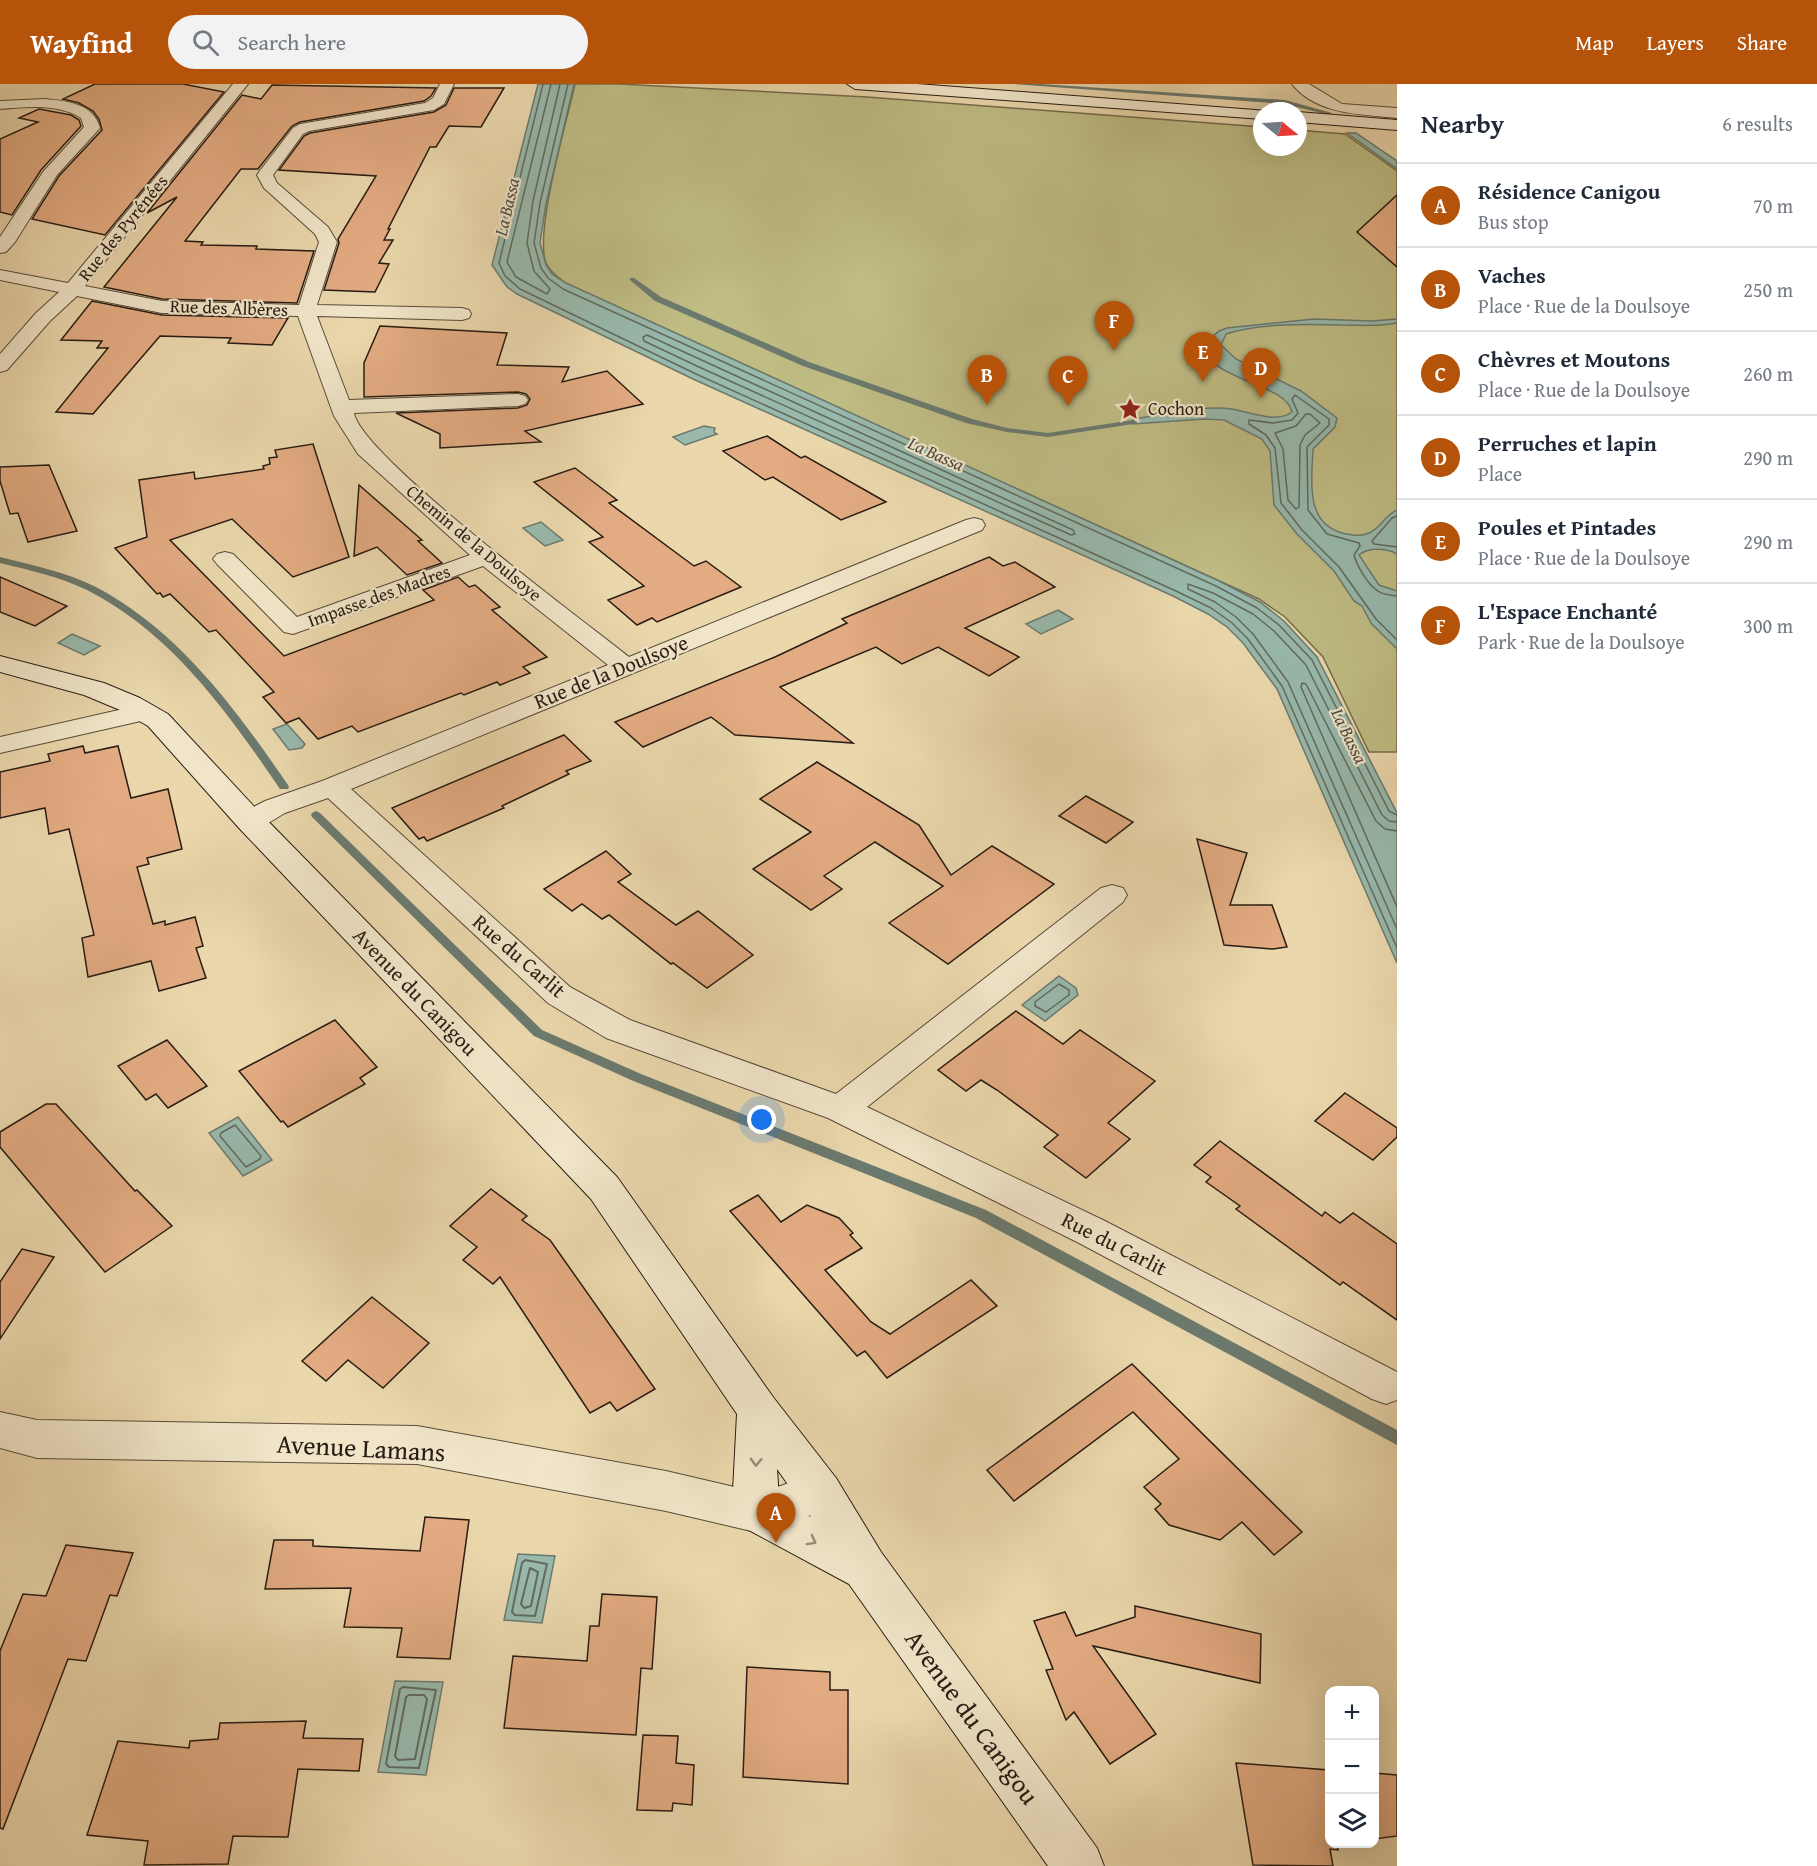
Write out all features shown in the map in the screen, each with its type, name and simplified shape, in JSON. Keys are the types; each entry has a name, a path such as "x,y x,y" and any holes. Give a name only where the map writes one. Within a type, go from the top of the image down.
{"street":[{"name":"Rue des Pyrénées","path":"0,366 73,289 241,84"},
{"path":"306,311 328,242 322,231 270,185 265,175 298,131 305,127 429,107 439,100 447,84"},
{"path":"855,84 1253,113"},
{"path":"1299,84 1329,104 1340,108 1397,113"},
{"path":"0,105 31,103 76,108 88,117 92,128 51,172 9,238 0,248"},
{"path":"1307,118 1397,124"},
{"name":"Rue des Albères","path":"0,275 162,307 462,314"},
{"name":"Chemin de la Doulsoye","path":"306,311 344,410 344,416 366,448 486,557 625,666"},
{"path":"341,407 518,400"},
{"name":"Rue de la Doulsoye","path":"250,820 275,807 332,787 974,525"},
{"name":"Impasse des Madres","path":"225,559 293,627 486,557"},
{"name":"Avenue du Canigou","path":"0,664 94,689 158,720 250,820 604,1188 758,1410 821,1492 865,1568 1079,1866"},
{"path":"0,745 145,712"},
{"name":"Rue du Carlit","path":"332,787 559,995 618,1029 840,1108 1092,1232 1386,1386"},
{"path":"840,1108 1112,895"},
{"path":"758,1410 755,1491 760,1513 821,1492"},
{"name":"Avenue Lamans","path":"0,1430 37,1439 417,1445 666,1491 760,1513"},
{"name":"Avenue du Canigou","path":"760,1513 865,1568"}],"shaded area":[{"path":"575,84 619,84 867,97 1253,126 1253,156 1307,156 1307,131 1345,134 1397,171 1397,752 1369,752 1323,657 1285,617 1259,599 565,283 552,272 546,263 543,248 544,227 553,176"}],"water":[{"name":"La Bassa","path":"538,84 574,84 546,204 540,243 546,265 552,274 566,283 1219,581 1260,602 1284,621 1317,657 1397,813 1397,963 1277,689 1243,643 1227,627 1208,614 1173,596 693,379 517,294 507,287 492,265"},
{"path":"1347,133 1356,133 1397,161 1397,169"},
{"path":"1314,319 1372,321 1397,319 1397,323 1283,325 1253,328 1226,334 1221,345 1236,359 1301,391 1337,418 1335,427 1313,449 1313,498 1321,519 1342,533 1359,535 1373,531 1397,510 1397,554 1378,549 1359,555 1379,585 1397,591 1397,649 1371,623 1362,606 1354,601 1334,571 1297,534 1274,505 1270,451 1262,439 1224,420 1205,419 1133,424 1133,419 1208,408 1232,409 1271,417 1292,412 1287,402 1277,395 1220,367 1209,358 1202,346 1219,331 1227,328"},
{"path":"704,426 715,428 714,432 717,434 685,445 673,437"},
{"path":"541,522 563,540 545,546 523,528"},
{"path":"1058,610 1073,619 1041,634 1026,624"},
{"path":"72,634 100,646 84,655 58,643"},
{"path":"287,724 305,744 302,748 289,750 273,729"},
{"path":"1059,976 1076,988 1078,995 1045,1021 1022,1005"},
{"path":"238,1117 272,1160 243,1176 209,1133"},
{"path":"518,1554 555,1556 542,1623 504,1620"},
{"path":"395,1681 443,1682 426,1775 378,1772"}],"building":[{"path":"95,84 183,84 224,92 105,235 32,219 59,176 102,130 99,119 93,111 79,103 63,99"},
{"path":"272,85 436,88 424,101 300,122 292,126 258,169 241,169 185,241 203,242 201,245 257,246 256,249 314,251 297,303 162,299 104,287 177,197 147,213 242,95 261,99"},
{"path":"454,88 504,88 481,127 449,126 436,147 430,147 388,229 390,229 384,240 393,240 379,263 389,264 375,292 324,290 339,243 338,239 376,176 279,170 304,136 310,133 434,112 446,105"},
{"path":"39,109 71,115 79,120 81,126 41,170 12,215 0,212 0,139 38,122 19,118"},
{"path":"1397,195 1397,267 1357,232"},
{"path":"92,301 162,315 288,318 272,345 228,343 231,338 160,336 93,414 56,412 108,348 97,348 102,341 61,340"},
{"path":"380,326 507,333 497,365 569,367 562,382 607,371 643,404 525,431 541,442 440,448 440,434 396,413 518,408 527,405 530,399 526,394 518,392 364,397 364,363"},
{"path":"767,436 801,458 805,456 886,502 841,520 773,477 765,480 723,451"},
{"path":"313,444 349,557 293,577 232,519 170,540 284,656 434,600 423,590 458,577 469,587 475,585 500,607 492,610 547,657 523,667 530,673 500,685 497,682 464,695 461,693 358,732 352,726 318,739 299,718 286,723 263,697 274,692 216,630 209,632 170,594 163,597 160,593 157,594 115,548 147,537 139,480 194,472 195,479 264,469 263,466 270,464 269,458 277,457 275,450"},
{"path":"49,465 77,531 28,542 18,513 10,514 0,481 0,467"},
{"path":"575,468 617,500 609,503 694,566 706,561 741,587 657,622 652,618 637,625 608,600 644,586 589,542 603,537 534,482"},
{"path":"359,485 422,540 418,541 442,563 407,575 377,547 354,556"},
{"path":"989,557 1003,566 1015,562 1055,587 965,628 1019,657 989,676 938,647 902,664 876,647 780,687 853,743 735,735 711,717 643,747 615,722 775,657 847,623 842,619"},
{"path":"0,577 67,606 35,626 0,612"},
{"path":"564,735 591,761 566,771 569,774 502,806 504,808 427,841 424,837 419,839 392,808"},
{"path":"83,746 85,753 118,746 131,798 168,789 182,849 147,858 149,864 137,867 153,924 165,921 165,925 195,917 203,946 196,948 206,978 159,991 151,961 88,977 82,938 94,935 69,829 49,834 45,808 0,818 0,772 50,761 48,754"},
{"path":"817,762 919,825 951,875 992,846 1054,884 948,964 889,923 943,886 875,842 824,876 842,889 811,910 753,869 811,832 760,799"},
{"path":"1086,796 1133,822 1106,843 1059,816"},
{"path":"1197,839 1247,853 1230,905 1272,905 1287,947 1273,949 1224,945"},
{"path":"606,851 631,874 618,882 676,925 698,911 753,955 707,988 673,963 671,964 609,915 602,919 582,904 572,911 544,889"},
{"path":"1016,1011 1063,1044 1080,1030 1155,1081 1108,1123 1130,1139 1086,1178 1044,1147 1058,1135 997,1090 981,1080 966,1091 938,1070"},
{"path":"335,1020 377,1067 360,1078 365,1084 288,1127 283,1121 281,1122 239,1071"},
{"path":"167,1040 207,1086 168,1108 156,1094 146,1100 118,1066"},
{"path":"1345,1093 1397,1128 1397,1137 1373,1160 1315,1121"},
{"path":"46,1104 56,1104 135,1191 137,1190 172,1226 105,1272 0,1147 0,1132"},
{"path":"1220,1141 1322,1216 1325,1212 1340,1223 1353,1213 1397,1244 1397,1320 1343,1282 1340,1285 1236,1209 1240,1206 1206,1182 1211,1177 1194,1165"},
{"path":"491,1189 527,1216 522,1220 550,1240 655,1389 617,1411 610,1402 590,1413 500,1277 493,1284 463,1260 477,1247 450,1226"},
{"path":"758,1195 781,1222 807,1205 839,1218 853,1233 850,1235 862,1248 825,1270 871,1322 890,1334 971,1280 997,1306 887,1378 865,1351 857,1356 730,1211"},
{"path":"22,1249 54,1257 0,1339 0,1282"},
{"path":"372,1297 429,1343 383,1388 348,1360 326,1381 302,1361"},
{"path":"1132,1364 1302,1532 1274,1555 1242,1522 1220,1540 1169,1525 1155,1509 1161,1504 1144,1487 1179,1459 1133,1412 1014,1501 987,1470"},
{"path":"425,1517 469,1520 450,1659 397,1657 402,1628 344,1627 351,1588 265,1589 274,1540 313,1540 313,1546 420,1551"},
{"path":"66,1545 133,1553 117,1596 110,1595 86,1661 68,1659 3,1829 0,1828 0,1651 23,1594 46,1596"},
{"path":"602,1594 657,1597 652,1669 641,1668 636,1735 504,1728 513,1656 587,1661 590,1626 599,1626"},
{"path":"1135,1606 1261,1634 1260,1683 1093,1646 1156,1734 1110,1764 1074,1712 1066,1720 1046,1670 1053,1669 1034,1621 1065,1612 1076,1636 1135,1617"},
{"path":"747,1667 830,1672 830,1690 848,1690 848,1784 743,1777"},
{"path":"306,1721 303,1738 363,1739 359,1771 298,1769 288,1837 233,1836 228,1864 144,1865 148,1841 87,1835 118,1741 189,1748 190,1741 218,1739 220,1723"},
{"path":"643,1735 678,1736 676,1763 694,1765 692,1805 673,1803 672,1811 637,1810"},
{"path":"1236,1763 1325,1770 1325,1848 1338,1848 1338,1850 1330,1849 1333,1866 1253,1865"},
{"path":"1379,1773 1397,1775 1397,1836 1379,1838"}],"waterway":[{"path":"1016,84 1285,102 1329,113"},
{"path":"632,279 658,299 806,364 969,421 1007,430 1048,435 1133,422"},
{"path":"0,560 47,572 81,584 123,607 151,628 176,651 223,702 284,787"},
{"path":"316,815 538,1033 636,1077 981,1214 1397,1438"}],"place":[{"name":"L'Espace Enchanté","path":"1114,351"},
{"name":"Poules et Pintades","path":"1203,382"},
{"name":"Perruches et lapin","path":"1261,398"},
{"name":"Vaches","path":"987,405"},
{"name":"Chèvres et Moutons","path":"1068,406"},
{"name":"Cochon","path":"1130,409"},
{"name":"Résidence Canigou","path":"776,1543"}]}
